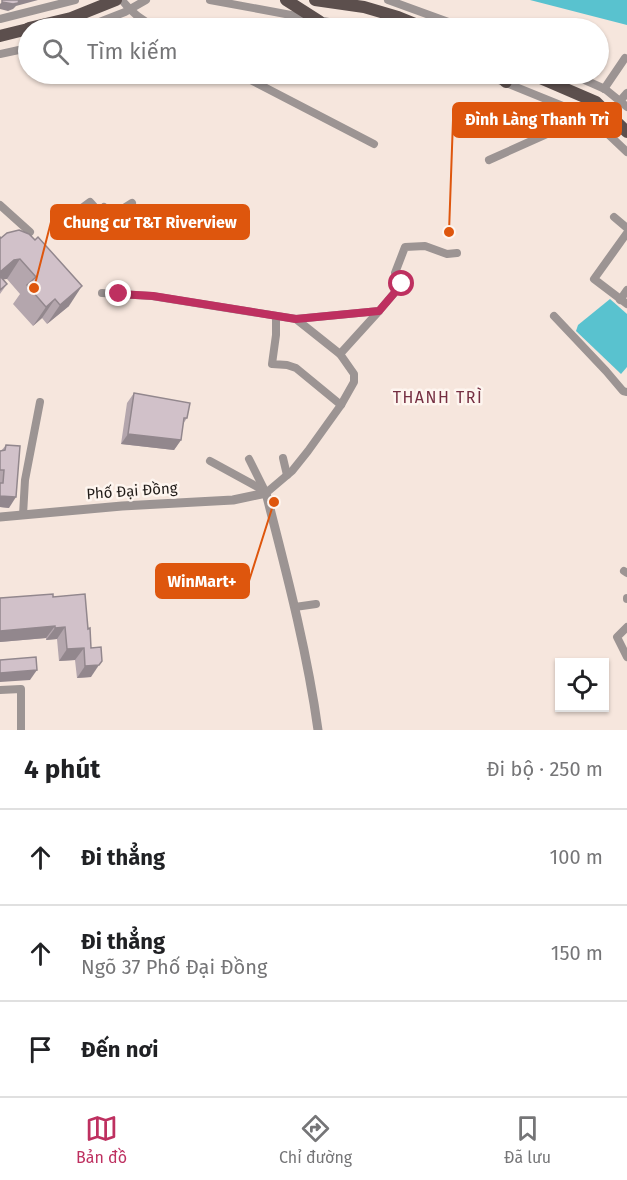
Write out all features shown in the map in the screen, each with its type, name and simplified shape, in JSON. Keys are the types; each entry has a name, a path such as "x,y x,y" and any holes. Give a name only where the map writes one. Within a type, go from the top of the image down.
{"main road":[{"path":"71,18 116,0"},
{"path":"286,0 314,18"},
{"path":"315,0 364,7 400,18"},
{"path":"0,36 18,32"},
{"path":"555,84 597,102 625,130"},
{"path":"590,117 625,130"}],"street":[{"path":"0,19 75,0"},
{"path":"122,0 128,9 140,18"},
{"path":"110,18 146,0"},
{"path":"210,0 303,18"},
{"path":"388,0 438,18"},
{"path":"0,54 18,50"},
{"path":"609,81 625,58"},
{"path":"258,84 375,144"},
{"path":"516,84 590,117 627,152"},
{"path":"592,84 627,107"},
{"path":"603,89 607,84"},
{"path":"620,101 627,93"},
{"path":"489,160 590,117"},
{"path":"56,227 90,202 99,212 104,207 113,215 132,203"},
{"path":"0,205 30,232"},
{"path":"614,218 627,228"},
{"path":"627,233 594,279 624,302 627,290"},
{"path":"296,319 340,354 402,284 395,273 405,247 425,246 447,254 457,253"},
{"path":"102,293 153,296 296,319 379,311"},
{"path":"276,316 272,364 296,368 341,405"},
{"path":"554,316 623,391 627,392"},
{"name":"Phố Đại Đồng","path":"0,517 233,500 265,492 292,471 341,405 355,378 340,354"},
{"path":"23,515 25,480 40,402"},
{"path":"283,458 287,475"},
{"path":"249,459 265,492 295,607 311,681 318,730"},
{"path":"210,461 265,492"},
{"path":"295,607 316,604"},
{"path":"627,627 617,637 627,657"},
{"path":"0,690 21,689 21,730"}],"water":[{"path":"530,0 627,0 627,25 609,20 609,18 600,18"},
{"path":"610,299 627,314 627,367 621,374 576,331 578,325"}],"building":[{"path":"2,0 19,0 18,3 13,4 2,2"},
{"path":"19,230 29,234 35,240 38,237 82,286 60,305 55,299 46,307 27,285 36,277 20,259 14,260 0,272 0,237"},
{"path":"0,276 7,284 0,290"},
{"path":"134,393 190,403 187,418 184,418 181,440 128,434"},
{"path":"6,445 20,446 16,497 1,496 0,498 0,483 3,483 4,470 0,470 0,451 5,450"},
{"path":"53,594 53,597 85,594 91,648 101,647 102,661 99,665 85,666 84,648 67,649 65,627 0,631 0,598"},
{"path":"36,657 37,670 0,673 0,660"}],"place":[{"name":"Đình Làng Thanh Trì","path":"449,232"},
{"name":"Chung cư T&T Riverview","path":"34,288"},
{"name":"WinMart+","path":"274,502"}],"district":[{"name":"THANH TRÌ","path":"438,397"}],"route":[{"path":"119,294 153,296 296,319 379,311 402,284"}]}
